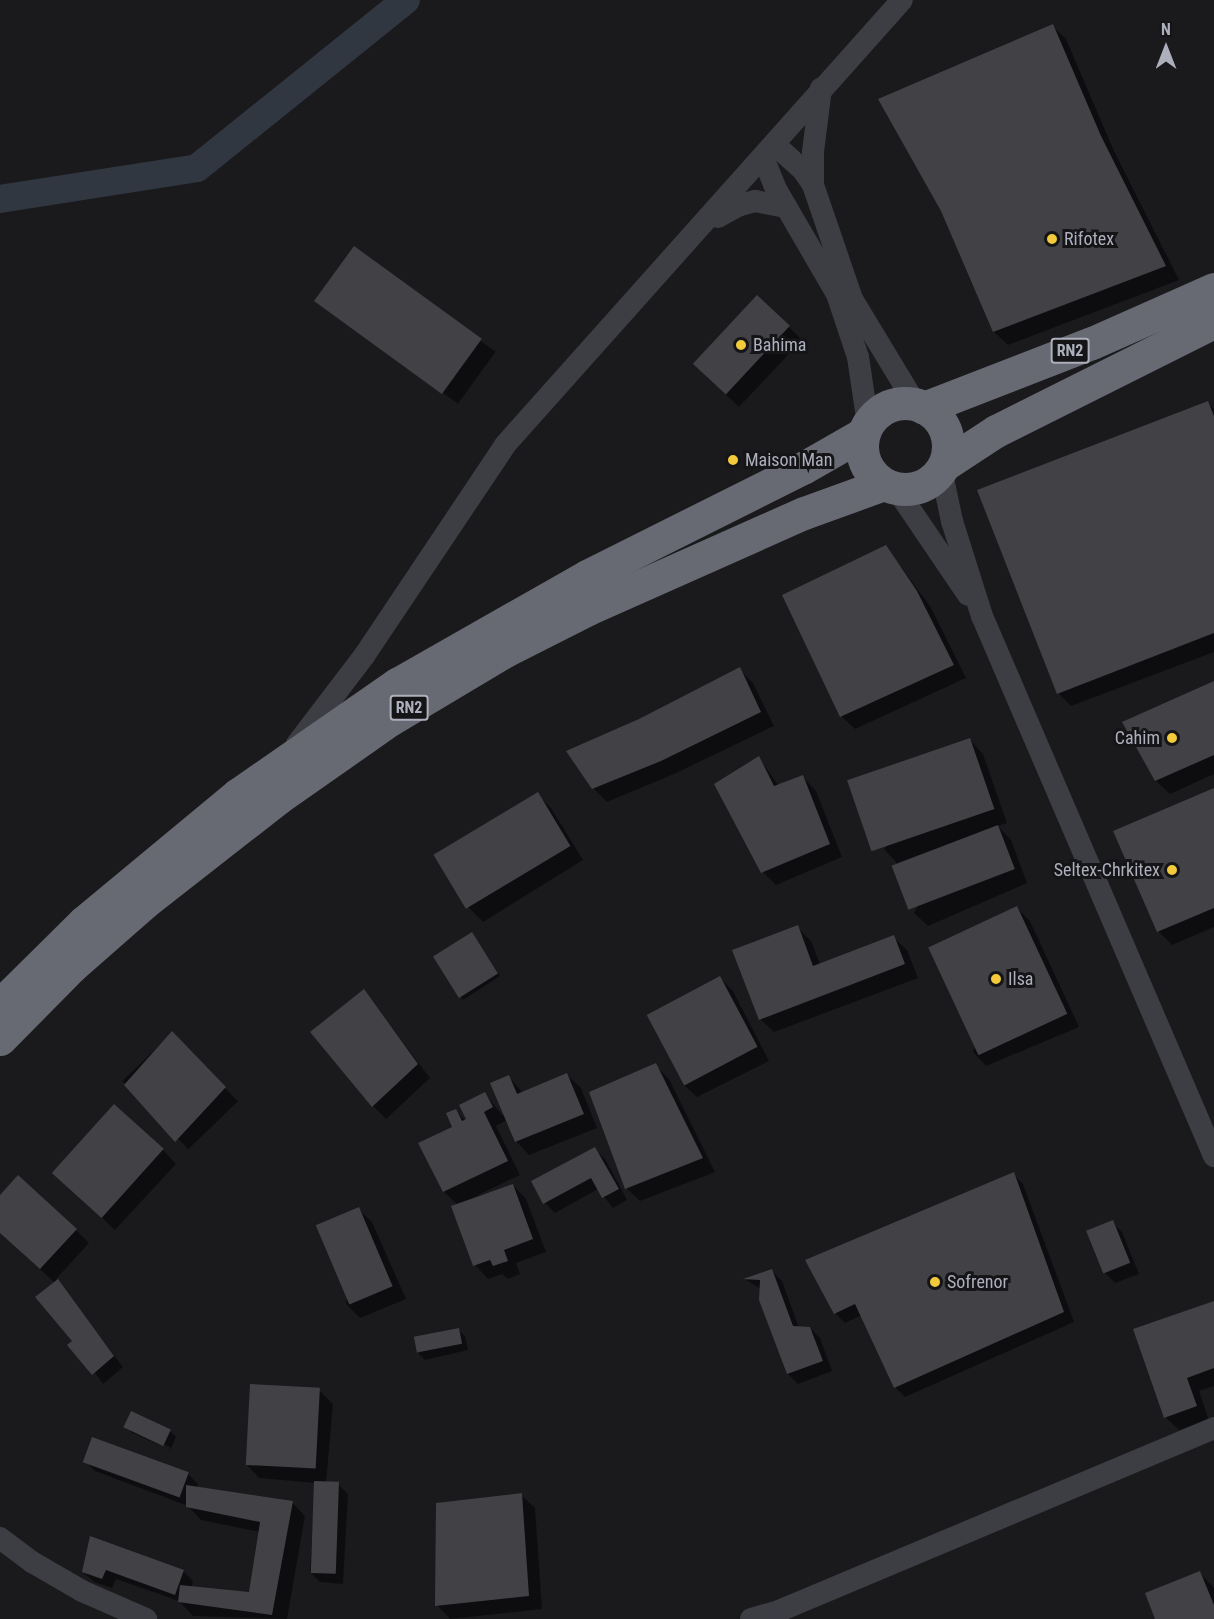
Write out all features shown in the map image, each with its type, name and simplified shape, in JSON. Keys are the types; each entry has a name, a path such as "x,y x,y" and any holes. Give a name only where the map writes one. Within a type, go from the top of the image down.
{"highway":[{"name":"RN2","path":"0,1005 84,922 283,761 397,684 515,615 866,428 888,406 920,406 1083,346 1214,289"},
{"name":"RN2","path":"0,1039 72,966 145,902 278,798 391,719 505,651 588,609 804,513 889,486 918,487 996,431 1214,322"},
{"path":"920,406 933,412 946,431 948,454 943,467"},
{"path":"866,428 863,456 875,477 889,486"}],"street":[{"path":"283,761 364,656 505,445 697,232 821,87 902,0"},
{"path":"821,87 814,141 813,185 826,234 852,299 920,406"},
{"path":"769,150 803,170 813,185"},
{"path":"769,150 786,207 837,294 858,357 866,428"},
{"path":"697,232 740,205 769,202 786,207"},
{"path":"943,467 952,521 982,616 1214,1156"},
{"path":"889,486 982,616"},
{"path":"750,1619 780,1615 1214,1428"},
{"path":"0,1538 82,1591 146,1619"}],"building":[{"path":"1053,24 1101,136 1166,266 993,332 941,211 878,99"},
{"path":"354,246 482,339 442,394 314,301"},
{"name":"Bahima","path":"757,295 790,326 726,394 693,364"},
{"path":"1208,401 1214,416 1214,633 1057,694 977,490"},
{"path":"886,545 917,591 954,665 840,717 782,595"},
{"path":"740,667 761,712 661,761 592,789 566,751 639,719"},
{"name":"Cahim","path":"1214,681 1214,755 1155,781 1122,722"},
{"path":"970,738 994,809 872,851 847,780"},
{"path":"759,756 774,786 803,775 830,844 761,873 714,784"},
{"name":"Seltex-Chrkitex","path":"1214,788 1214,908 1157,932 1113,831"},
{"path":"538,792 570,846 466,909 433,855"},
{"path":"998,825 1015,869 908,910 892,866"},
{"name":"Ilsa","path":"1017,906 1067,1014 978,1055 928,947"},
{"path":"798,925 813,966 894,935 905,964 759,1020 732,950"},
{"path":"472,932 498,974 459,998 433,956"},
{"path":"720,976 758,1047 684,1086 647,1015"},
{"path":"364,989 418,1064 372,1107 310,1032"},
{"path":"172,1031 226,1087 175,1142 124,1085"},
{"path":"656,1063 703,1158 625,1189 589,1092"},
{"path":"567,1073 584,1114 515,1142 490,1083 509,1075 517,1094"},
{"path":"485,1092 493,1107 484,1112 508,1161 443,1192 418,1143 452,1127 446,1113 456,1109 462,1121 466,1119 459,1105"},
{"path":"114,1104 164,1149 102,1218 52,1173"},
{"path":"595,1147 619,1189 602,1198 591,1178 543,1204 531,1181"},
{"name":"Sofrenor","path":"1014,1172 1064,1312 894,1388 855,1304 834,1314 805,1260"},
{"path":"18,1175 77,1229 40,1269 0,1233 0,1195"},
{"path":"513,1184 533,1239 504,1250 508,1261 493,1266 490,1260 473,1266 451,1206"},
{"path":"359,1207 393,1286 349,1305 316,1225"},
{"path":"1113,1220 1130,1263 1103,1274 1086,1231"},
{"path":"772,1269 793,1326 810,1327 823,1361 787,1374 759,1300 760,1280 743,1279"},
{"path":"58,1279 114,1356 92,1375 67,1345 72,1341 35,1297"},
{"path":"1214,1301 1214,1368 1187,1378 1197,1406 1164,1418 1133,1329"},
{"path":"459,1328 462,1344 417,1352 414,1337"},
{"path":"250,1384 320,1388 316,1469 246,1465"},
{"path":"131,1411 171,1430 163,1446 123,1427"},
{"path":"92,1437 189,1472 180,1498 83,1462"},
{"path":"314,1481 339,1482 336,1574 311,1573"},
{"path":"186,1485 293,1501 272,1615 178,1602 180,1585 249,1592 260,1522 186,1507"},
{"path":"522,1493 529,1596 435,1606 436,1503"},
{"path":"90,1536 184,1570 175,1595 106,1570 102,1579 82,1572"},
{"path":"1200,1571 1214,1605 1214,1619 1155,1619 1145,1593"}],"waterway":[{"path":"0,199 197,168 406,0"}],"place":[{"name":"Rifotex","path":"1052,239"},
{"name":"Bahima","path":"741,345"},
{"name":"Maison Man","path":"733,460"},
{"name":"Cahim","path":"1172,738"},
{"name":"Seltex-Chrkitex","path":"1172,870"},
{"name":"Ilsa","path":"996,979"},
{"name":"Sofrenor","path":"935,1282"}]}
